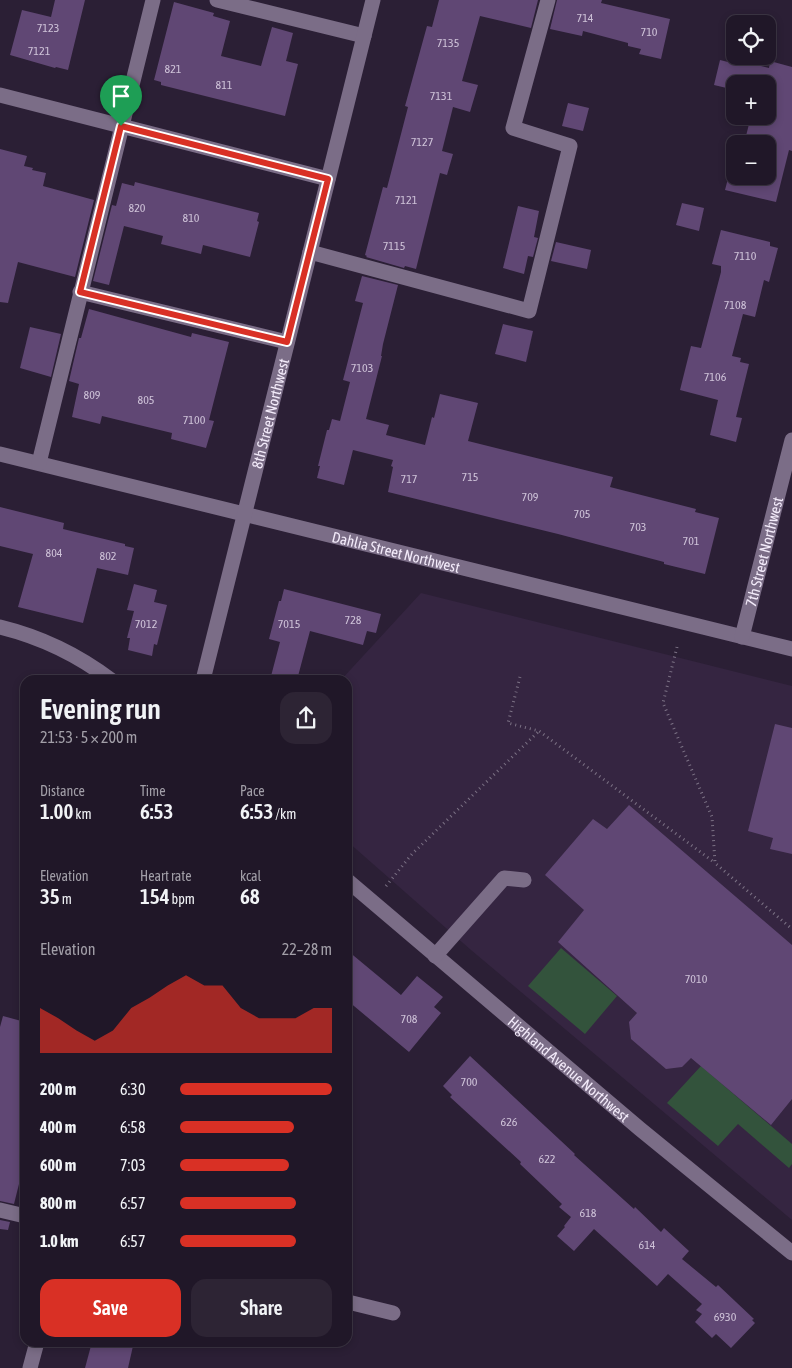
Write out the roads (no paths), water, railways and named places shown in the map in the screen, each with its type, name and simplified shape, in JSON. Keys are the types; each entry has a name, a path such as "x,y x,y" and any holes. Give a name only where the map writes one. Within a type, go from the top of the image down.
{"street":[{"path":"39,463 152,0"},
{"path":"217,0 364,36"},
{"name":"8th Street Northwest","path":"204,675 373,0"},
{"path":"310,252 529,311 570,146 513,128 548,0"},
{"path":"0,96 328,179"},
{"path":"80,292 287,342"},
{"name":"7th Street Northwest","path":"742,637 792,440"},
{"name":"Dahlia Street Northwest","path":"0,454 792,649"},
{"path":"0,627 40,640 63,650 104,675"},
{"path":"435,956 504,878 524,880"},
{"name":"Highland Avenue Northwest","path":"352,884 640,1129 792,1253"},
{"path":"0,1210 20,1215"},
{"path":"352,1303 393,1313"},
{"path":"30,1368 36,1347"}]}
